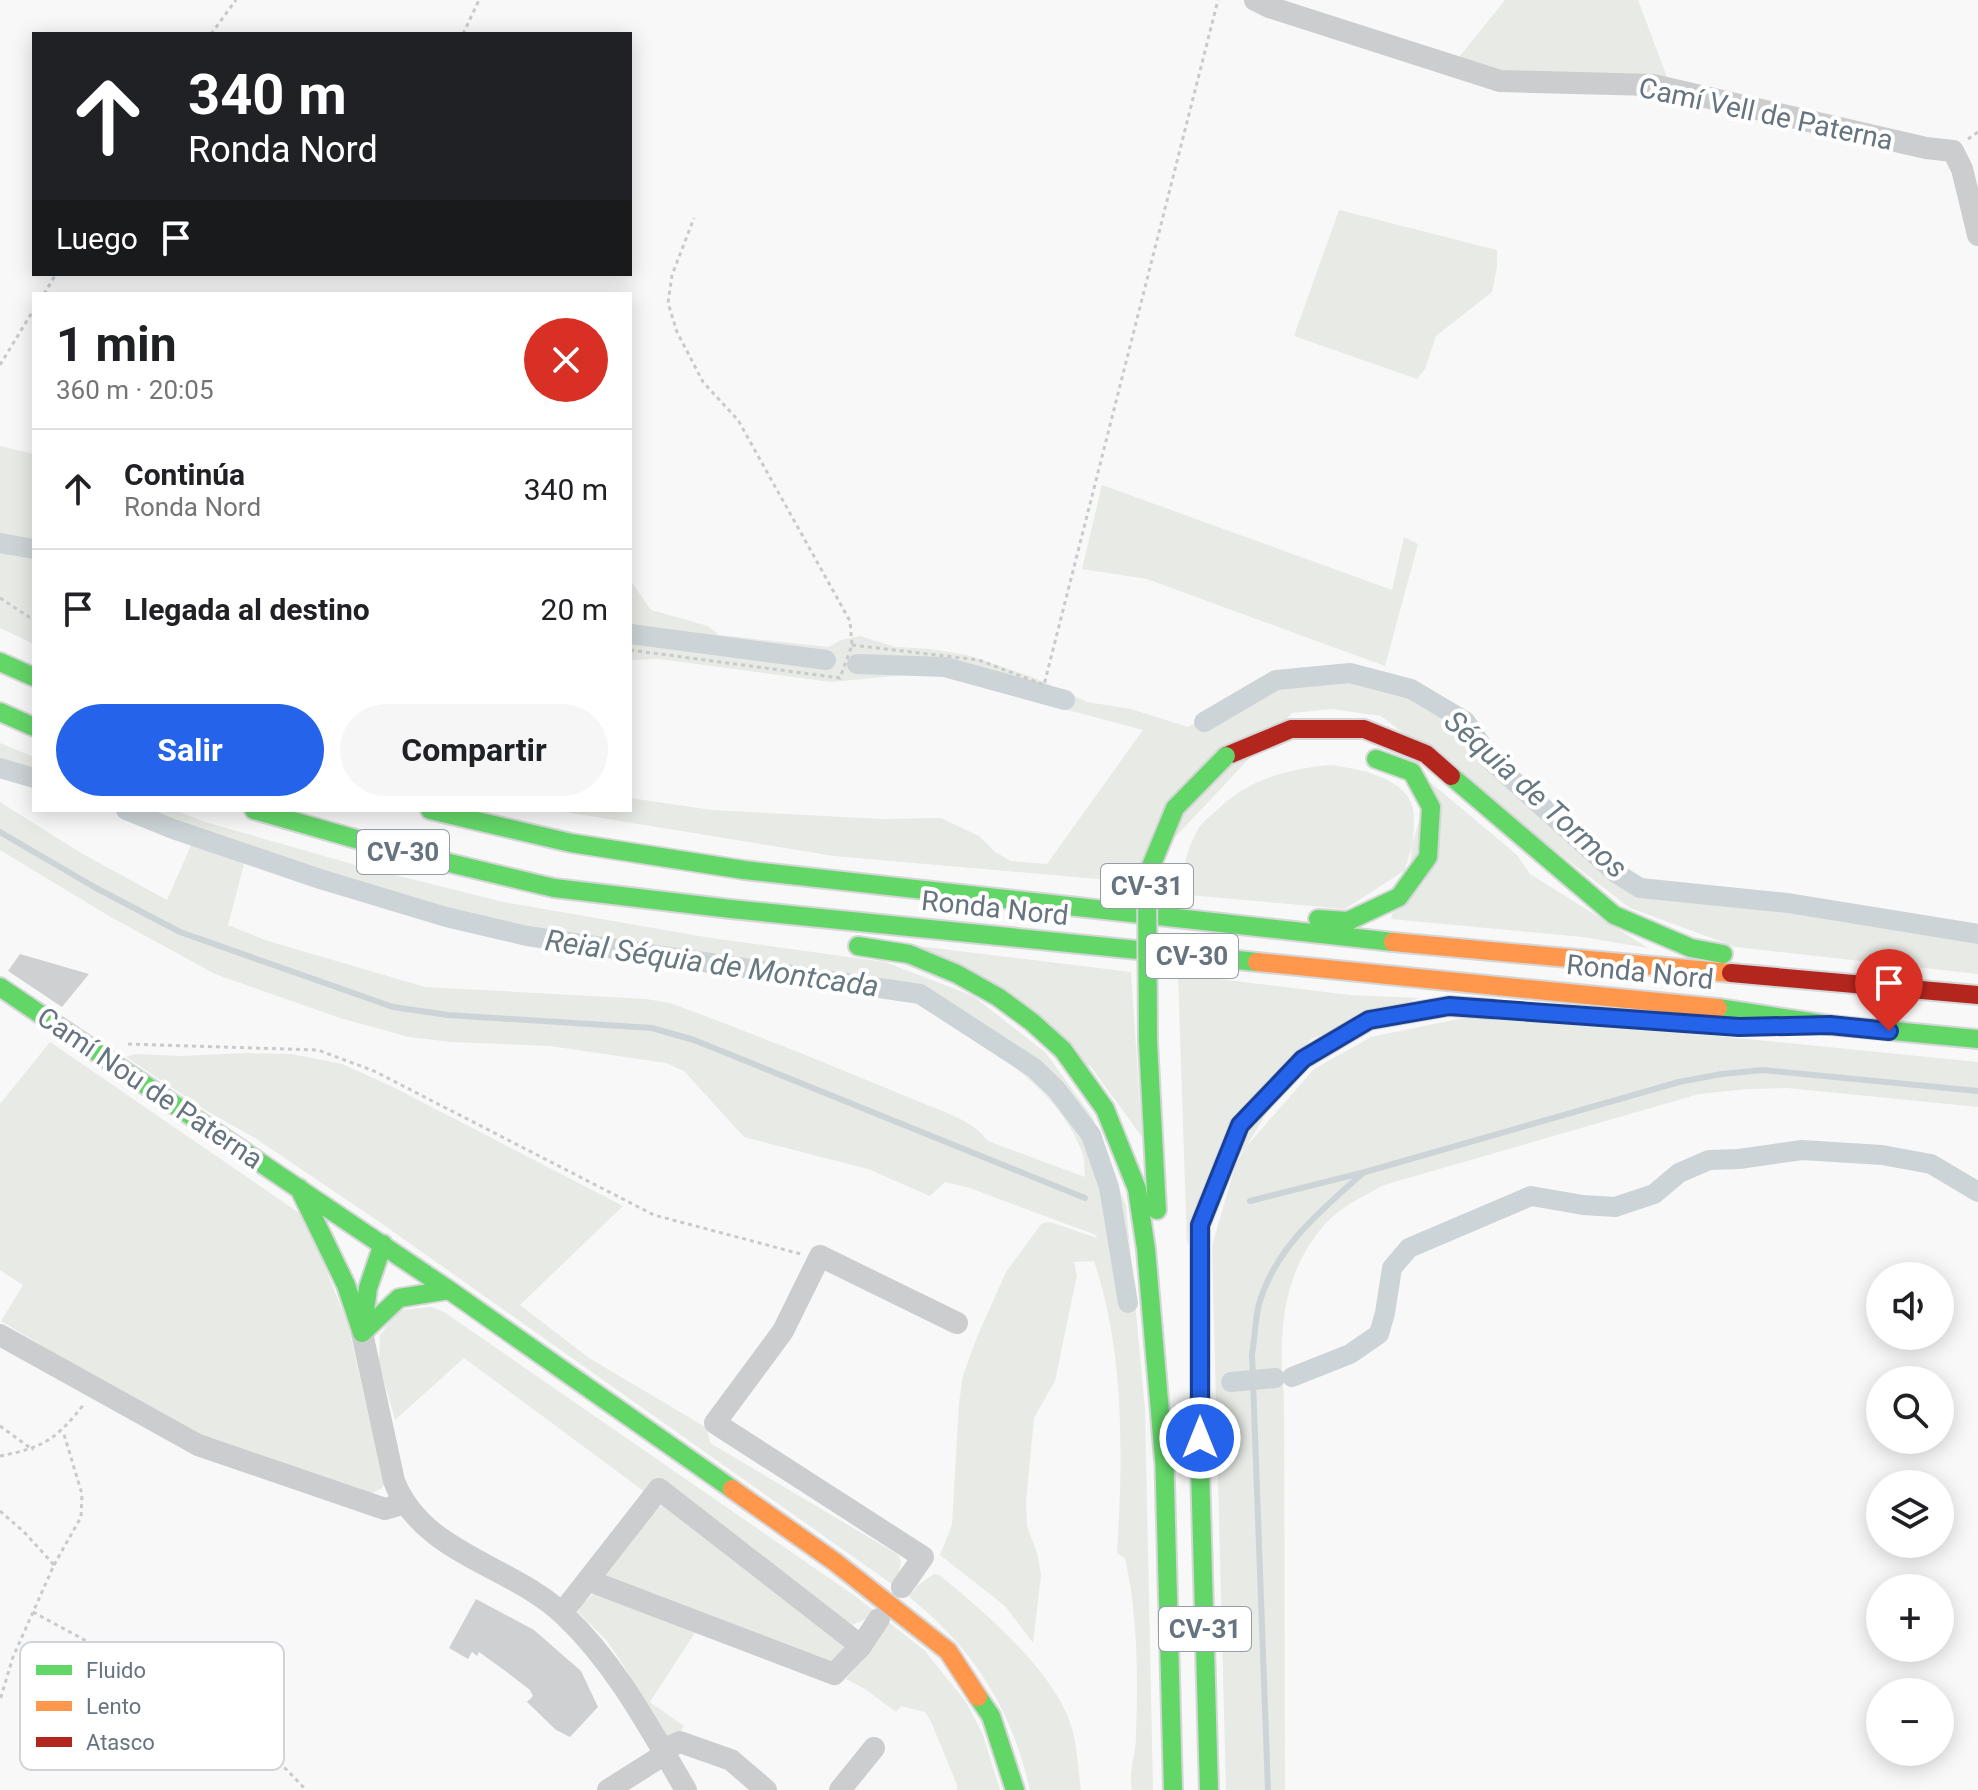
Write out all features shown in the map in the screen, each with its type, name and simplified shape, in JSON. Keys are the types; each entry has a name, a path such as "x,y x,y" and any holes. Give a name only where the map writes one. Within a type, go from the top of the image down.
{"main road":[{"path":"0,662 32,676"},
{"path":"0,712 32,726"},
{"name":"CV-31","path":"1173,1790 1158,1244 1148,1042 1147,876 1175,808 1226,756 1291,729 1364,729 1426,754 1614,915 1691,948 1916,989"},
{"path":"1102,908 1207,909 1348,921 1399,897 1428,857 1431,807 1412,772 1355,751"},
{"name":"Ronda Nord","path":"261,812 391,849 554,888 731,909 1740,1010 1830,1025 1978,1039"},
{"name":"Ronda Nord","path":"439,812 571,843 744,870 1490,952 1978,995"},
{"path":"554,888 772,932"},
{"path":"1166,896 1166,974"},
{"path":"833,942 909,954 957,974 998,997 1063,1050 1105,1109 1137,1189 1146,1249 1165,1471"},
{"name":"Camí Nou de Paterna","path":"0,987 449,1290 835,1562 948,1651 991,1716 1015,1790"},
{"path":"1200,1468 1200,1225 1240,1125 1303,1059 1369,1020 1449,1006 1510,1011"},
{"path":"1693,1024 1739,1027 1830,1025"},
{"path":"299,1188 346,1285 362,1333"},
{"path":"346,1285 383,1244"},
{"path":"362,1333 368,1288 383,1244"},
{"path":"1182,1283 1200,1468"},
{"path":"362,1333 399,1298 449,1290"},
{"name":"CV-31","path":"1200,1468 1209,1790"}],"street":[{"name":"Camí Vell de Paterna","path":"1255,0 1500,81 1653,85 1926,148 1953,151 1962,169 1978,235"},
{"path":"902,1587 923,1557 715,1423 783,1331 820,1256 957,1323"},
{"path":"362,1333 394,1481 414,1516 437,1536 527,1588 562,1613 605,1659 686,1790"},
{"path":"0,1335 198,1445 385,1509 405,1503"},
{"path":"562,1613 659,1489 861,1646"},
{"path":"590,1581 834,1674 861,1646 879,1619"},
{"path":"608,1790 680,1742 731,1760 766,1790"},
{"path":"840,1790 874,1748"}],"path":[{"path":"212,32 236,0"},
{"path":"464,32 479,0"},
{"path":"852,645 979,660 1044,685 1218,0"},
{"path":"632,650 840,678 852,645 850,621 746,433 703,382 677,332 668,303 672,275 694,218"},
{"path":"0,365 32,312"},
{"path":"0,598 32,617"},
{"path":"102,1056 117,1043 318,1050 374,1071 654,1215 807,1256 820,1256"},
{"path":"0,1456 33,1450 63,1431 96,1389"},
{"path":"0,1426 33,1450"},
{"path":"0,1700 13,1657 54,1565 81,1517 82,1494 63,1431"},
{"path":"0,1511 54,1565"},
{"path":"33,1612 88,1642"},
{"path":"284,1768 306,1790"}],"shaded area":[{"path":"1505,0 1638,0 1667,77 1525,75 1456,61"},
{"path":"1339,210 1497,250 1492,292 1436,336 1425,369 1417,379 1294,336"},
{"path":"0,446 32,454 32,643 0,628"},
{"path":"1102,485 1392,590 1404,537 1418,544 1385,666 1147,579 1082,569"},
{"path":"632,583 651,610 708,626 719,635 829,647 841,640 860,636 896,647 967,655 1035,678 1087,702 1131,709 1188,727 1275,678 1349,670 1440,698 1469,717 1498,756 1633,878 1645,883 1824,902 1978,928 1978,974 1736,947 1630,908 1381,716 1332,709 1292,713 1133,882 834,856 565,812 632,812 632,798 712,810 882,819 941,818 979,836 995,852 1011,861 1047,864 1143,730 928,673 831,682 659,659 632,660"},
{"path":"0,743 32,756 32,784 0,775"},
{"path":"1331,765 1378,776 1407,795 1414,818 1410,867 1345,909 1179,894 1187,855 1198,830 1229,799 1270,777"},
{"path":"1430,782 1517,855 1530,874 1648,948 1583,937 1391,919"},
{"path":"0,802 81,853 167,900 193,841 175,837 118,812 179,812 359,866 503,902 711,938 885,962 973,996 1045,1052 1093,1118 1126,1206 1145,1409 1153,1790 1132,1790 1131,1783 1136,1743 1135,1624 1125,1558 1117,1553 1121,1443 1112,1332 1094,1261 1074,1262 1077,1275 1055,1381 1034,1418 1026,1502 1027,1526 1041,1575 1033,1643 1005,1606 940,1555 952,1525 963,1376 1006,1272 1042,1223 1050,1222 1097,1238 1096,1235 970,1188 945,1182 930,1196 868,1169 744,1137 684,1071 666,1063 550,1046 409,1037 340,1018 215,974 109,916 0,850","holes":["245,860 356,899 488,935 921,1004 991,1049 1036,1085 1071,1128 1083,1155 1085,1177 988,1141 974,1127 948,1113 670,1003 646,999 425,987 268,941 228,925"]},
{"path":"893,943 1131,972 1142,1137 1091,1067"},
{"path":"1178,974 1350,995 1419,998 1311,1039 1187,1245"},
{"path":"1473,1016 1527,1017 1978,1062 1978,1107 1787,1088 1699,1094 1384,1185 1333,1216 1312,1241 1300,1262 1286,1305 1283,1327 1285,1790 1226,1790 1212,1246 1238,1156 1314,1069 1371,1037"},
{"path":"50,1042 305,1217 348,1325 384,1484 382,1488 372,1493 179,1428 1,1321 23,1285 0,1270 0,1104"},
{"path":"135,1054 181,1056 291,1054 342,1064 391,1086 623,1206 520,1305 589,1358 707,1428 710,1443 897,1554 901,1561 896,1587 381,1223 255,1138 207,1111 126,1057"},
{"path":"431,1307 444,1312 855,1596 924,1650 966,1702 983,1735 1000,1790 957,1790 925,1712 901,1706 896,1712 846,1679 862,1661 875,1615 850,1626 649,1495 464,1358 395,1420 379,1363 380,1335 399,1310"},
{"path":"662,1505 669,1506 847,1647 833,1665 601,1578 647,1518"},
{"path":"934,1574 995,1623 1048,1682 1070,1722 1081,1790 1030,1790 1012,1733 987,1682 952,1637 909,1597 917,1586"},
{"path":"597,1591 698,1628 650,1702 684,1726 676,1738 664,1733 607,1641 578,1612 582,1604"}],"building":[{"path":"20,954 89,974 62,1007 8,971"},
{"path":"476,1599 534,1630 581,1671 598,1707 570,1737 556,1730 527,1702 533,1696 530,1690 504,1670 479,1652 477,1656 472,1652 468,1659 449,1648"}],"waterway":[{"name":"Séquia de Tormos","path":"0,543 32,549"},
{"name":"Séquia de Tormos","path":"632,634 826,660"},
{"name":"Séquia de Tormos","path":"857,664 945,667 1065,700"},
{"name":"Séquia de Tormos","path":"1204,722 1276,680 1350,673 1411,689 1465,721 1493,762 1616,873 1640,888 1788,903 1978,934"},
{"name":"Reial Séquia de Montcada","path":"0,768 32,777"},
{"name":"Reial Séquia de Montcada","path":"131,812 320,879 446,917 527,936 920,994 1034,1068 1056,1089 1091,1135 1109,1187 1128,1303"},
{"path":"0,832 180,932 393,1007 448,1015 652,1028 694,1040 1085,1198"},
{"path":"1250,1201 1365,1172 1679,1082 1722,1074 1763,1070 1978,1091"},
{"name":"Reial Séquia de Montcada","path":"1292,1377 1350,1354 1379,1334 1392,1268 1409,1248 1531,1196 1615,1207 1654,1194 1679,1173 1709,1160 1802,1150 1882,1155 1931,1164 1978,1192"},
{"path":"1268,1790 1252,1354 1257,1316 1266,1284 1288,1248 1301,1231 1363,1173"},
{"name":"Reial Séquia de Montcada","path":"1231,1382 1275,1378"}],"traffic: fast":[{"path":"0,662 32,676"},
{"path":"0,712 32,726"},
{"path":"1148,1042 1147,876 1175,808 1226,756"},
{"path":"1318,919 1348,921 1399,897 1428,857 1431,807 1412,772 1376,759"},
{"path":"1451,776 1614,915 1691,948 1723,954"},
{"path":"261,812 391,849 554,888 1257,962"},
{"path":"439,812 571,843 744,870 1393,942"},
{"path":"858,946 909,954 957,974 998,997 1063,1050 1105,1109 1137,1189 1146,1249 1165,1471"},
{"path":"0,987 449,1290 732,1489"},
{"path":"1209,1790 1200,1468 1200,1225 1240,1125 1303,1059 1369,1020 1449,1006 1491,1009"},
{"path":"1718,1008 1830,1025 1978,1039"},
{"path":"1148,1042 1157,1210"},
{"path":"299,1188 346,1285 362,1333"},
{"path":"363,1327 368,1288 383,1244"},
{"path":"362,1333 399,1298 449,1290"},
{"path":"1164,1446 1173,1790"},
{"path":"978,1697 991,1716 1015,1790"}],"traffic: slow":[{"path":"1393,942 1731,973"},
{"path":"1257,962 1718,1008"},
{"path":"732,1489 835,1562 948,1651 978,1697"}],"traffic: jam":[{"path":"1226,756 1291,729 1364,729 1426,754 1451,776"},
{"path":"1731,973 1978,995"}],"route":[{"path":"1200,1438 1200,1225 1240,1125 1303,1059 1369,1020 1449,1006 1739,1027 1830,1025 1889,1031"}]}
